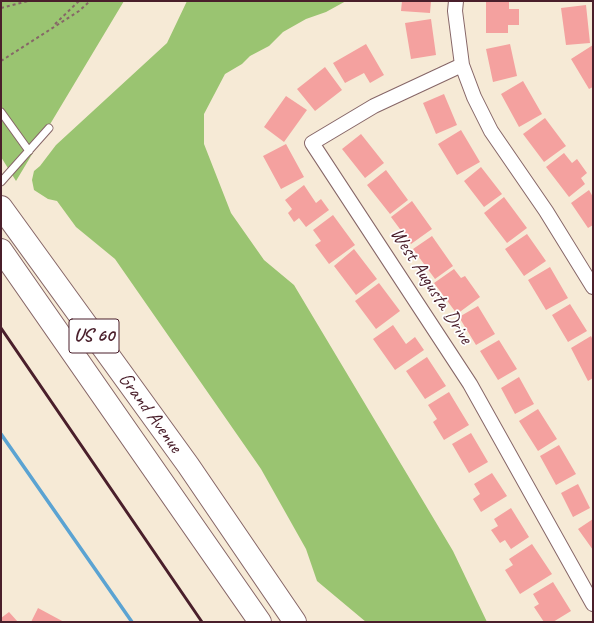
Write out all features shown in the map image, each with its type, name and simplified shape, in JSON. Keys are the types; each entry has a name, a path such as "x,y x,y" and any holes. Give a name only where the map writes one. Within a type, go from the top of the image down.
{"highway":[{"name":"Grand Avenue","path":"1,207 188,465 295,622"},
{"name":"Grand Avenue","path":"1,250 260,622"},
{"path":"163,483 188,465"}],"street":[{"path":"456,1 455,11 462,65 474,97 491,131 546,211 593,287"},
{"name":"West Augusta Drive","path":"462,65 374,106 312,143 470,384 593,604"}],"lane":[{"path":"1,112 29,151"},
{"path":"1,182 49,128"}],"path":[{"path":"1,8 28,1"},
{"path":"52,28 79,1"},
{"path":"1,61 79,11 90,1"}],"green space":[{"path":"1,1 124,1 16,181 1,157"},
{"path":"187,1 346,1 326,12 306,19 283,32 269,46 250,56 242,64 225,74 204,114 204,144 231,213 264,260 294,285 453,551 487,622 366,622 317,581 306,549 261,469 115,259 76,227 57,201 48,199 34,190 32,180 34,171 40,166 56,145 167,43"}],"building":[{"path":"402,1 431,1 430,13 401,11"},
{"path":"486,1 509,1 509,9 519,9 519,25 508,25 508,33 486,33"},
{"path":"586,5 590,43 566,45 561,8"},
{"path":"431,19 436,55 411,59 405,23"},
{"path":"366,44 384,75 370,83 364,73 345,83 333,63"},
{"path":"510,44 517,76 493,82 486,49"},
{"path":"593,45 593,87 589,89 571,59"},
{"path":"325,67 342,90 315,111 297,89"},
{"path":"523,81 542,114 519,127 501,94"},
{"path":"444,94 457,125 436,134 423,103"},
{"path":"286,96 307,110 284,142 264,127"},
{"path":"545,118 566,146 544,162 523,134"},
{"path":"461,130 480,162 457,175 438,144"},
{"path":"361,134 384,163 365,178 342,149"},
{"path":"286,144 304,177 281,189 263,156"},
{"path":"564,153 572,163 577,159 587,173 581,178 585,184 569,197 546,167"},
{"path":"481,167 502,194 484,207 464,181"},
{"path":"386,170 408,200 390,214 367,185"},
{"path":"304,185 316,203 321,199 329,210 306,227 299,218 294,222 288,213 292,209 285,200"},
{"path":"589,190 593,197 593,225 588,228 571,203"},
{"path":"504,197 527,228 507,243 484,213"},
{"path":"412,201 432,229 411,244 391,217"},
{"path":"333,215 355,245 329,264 315,245 321,241 313,230"},
{"path":"527,234 546,261 524,276 505,249"},
{"path":"432,236 453,266 435,279 413,249"},
{"path":"354,249 377,279 356,295 334,266"},
{"path":"550,267 568,298 546,310 528,280"},
{"path":"454,269 461,278 465,276 480,297 457,314 434,283"},
{"path":"379,283 400,311 376,329 355,301"},
{"path":"570,304 587,331 568,342 552,315"},
{"path":"478,306 495,334 476,345 459,317"},
{"path":"393,325 406,344 415,337 424,350 395,370 373,339"},
{"path":"591,336 593,340 593,378 588,381 571,348"},
{"path":"499,340 517,369 498,380 480,351"},
{"path":"427,357 446,386 425,399 406,371"},
{"path":"519,377 534,404 515,414 501,388"},
{"path":"449,392 469,425 444,440 433,422 437,419 428,405"},
{"path":"538,409 557,439 538,451 519,421"},
{"path":"471,433 488,462 469,473 452,444"},
{"path":"559,445 576,474 556,485 540,456"},
{"path":"492,473 507,496 481,512 473,499 480,494 474,484"},
{"path":"578,484 590,508 573,517 561,493"},
{"path":"511,508 529,537 511,549 505,540 500,543 491,530 498,526 494,519"},
{"path":"593,519 593,550 578,529"},
{"path":"532,544 552,574 520,594 505,570 513,565 509,559"},
{"path":"553,582 571,611 553,622 544,622 534,607 539,604 533,594"},
{"path":"38,608 64,622 31,622"},
{"path":"9,612 18,622 1,622 1,618"}],"waterway":[{"path":"1,434 132,622"}],"railway":[{"path":"1,328 202,622"}]}
